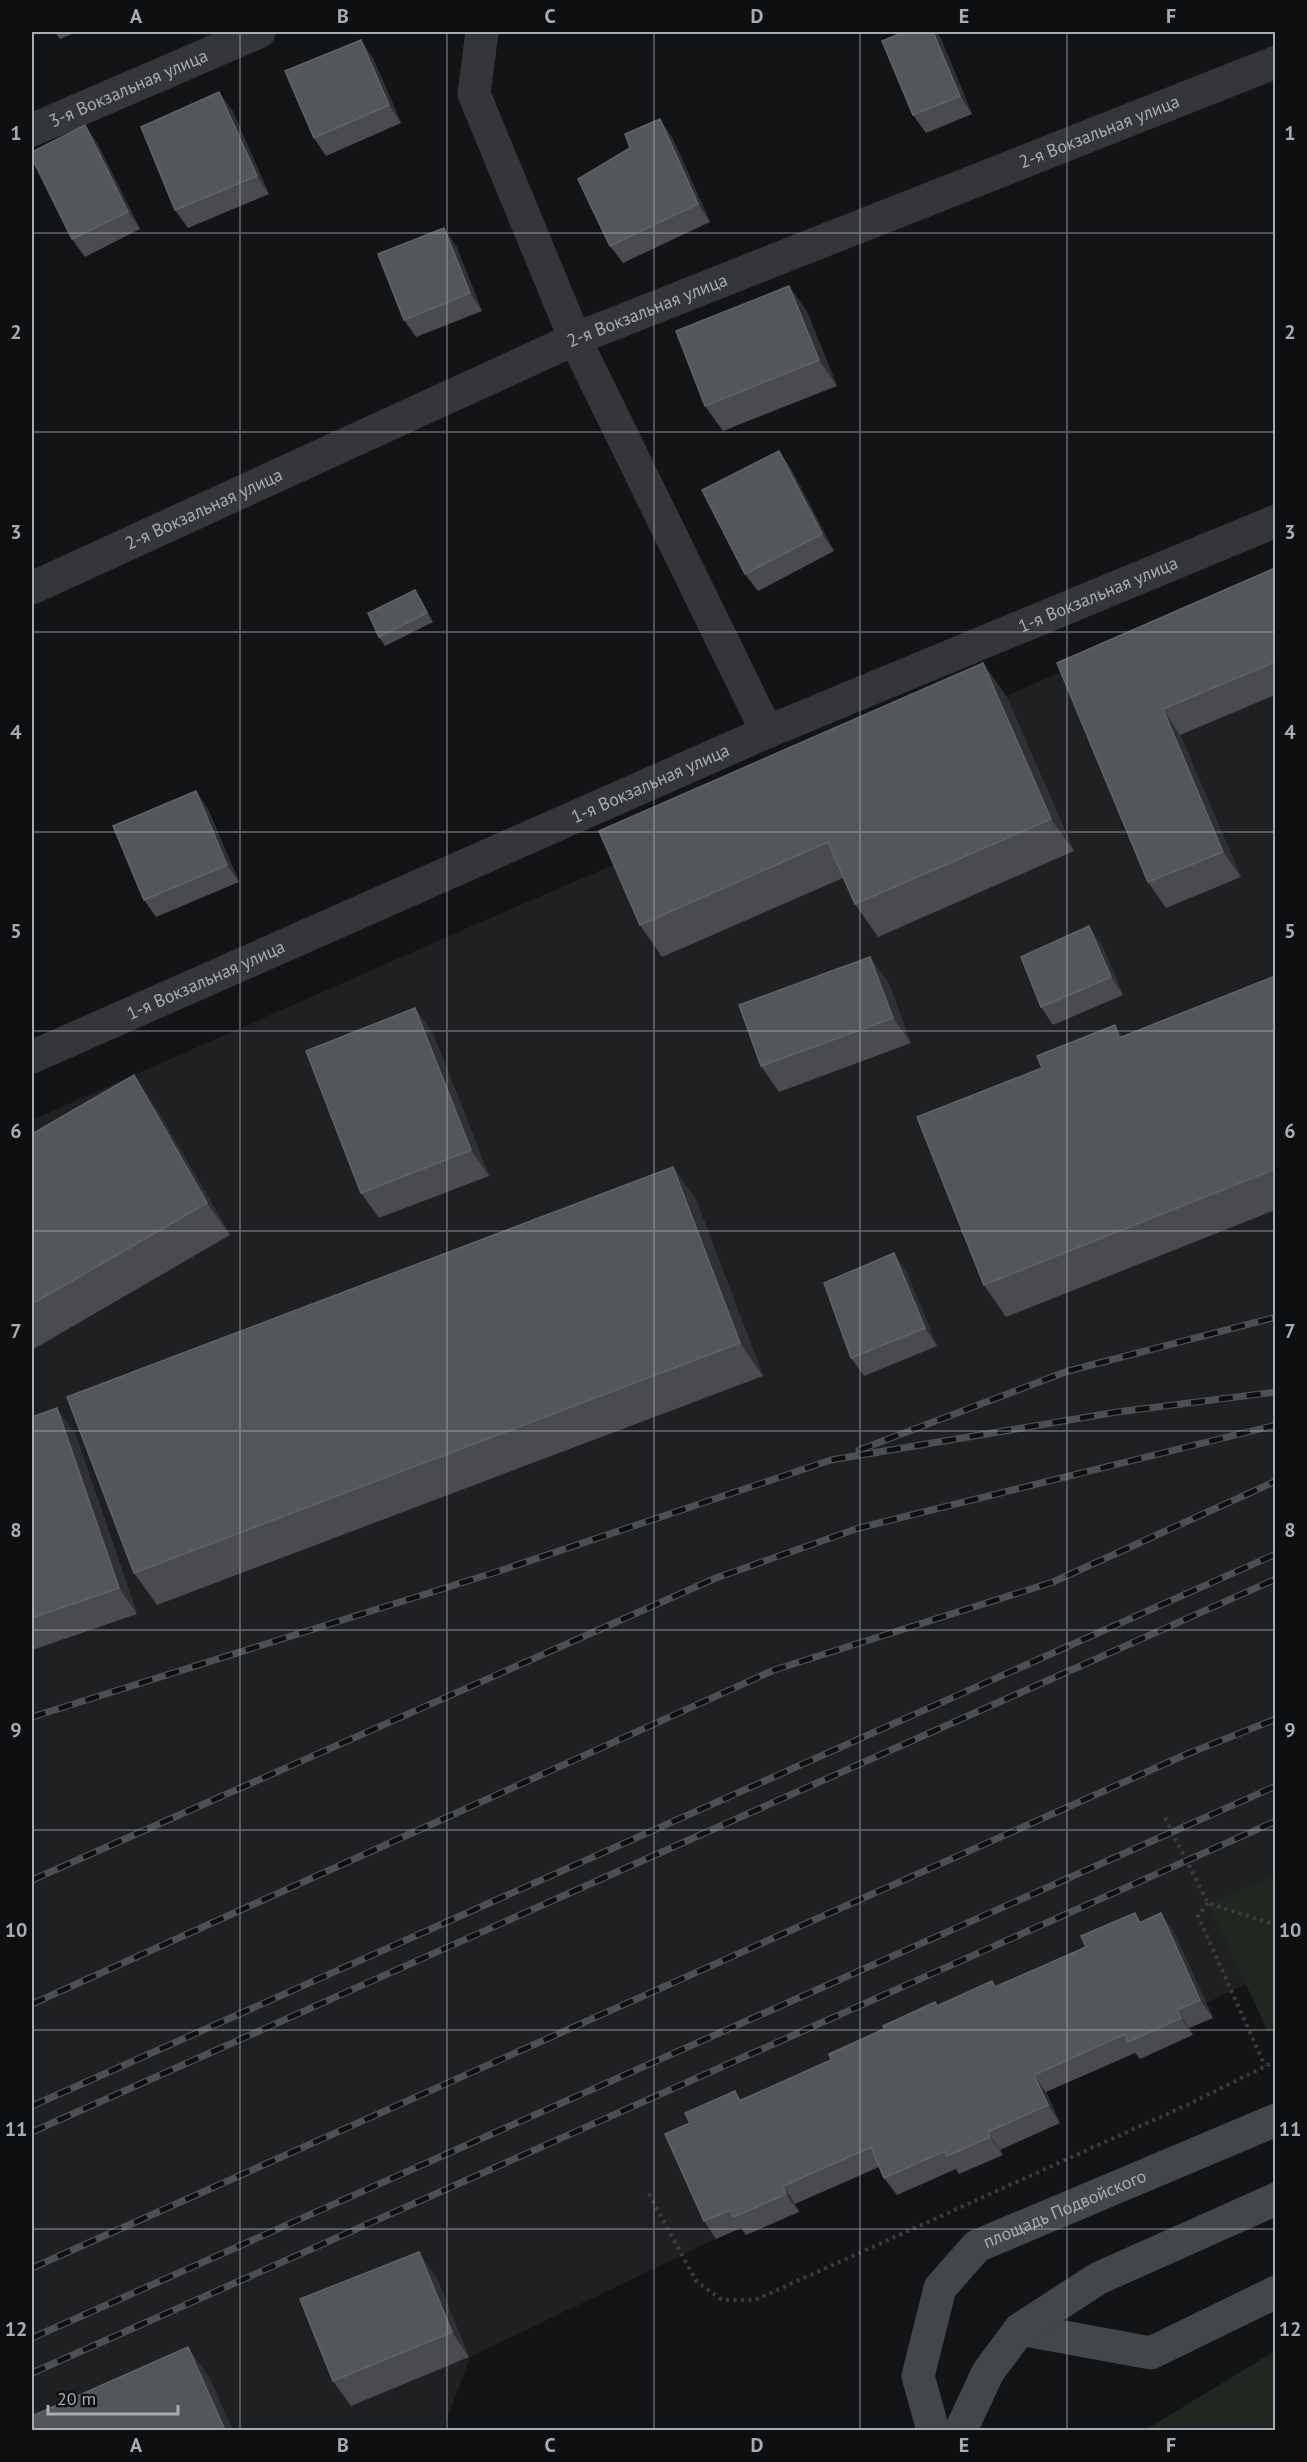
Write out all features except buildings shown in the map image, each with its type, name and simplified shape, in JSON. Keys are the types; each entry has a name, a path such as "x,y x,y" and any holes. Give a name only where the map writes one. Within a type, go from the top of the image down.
{"street":[{"name":"3-я Вокзальная улица","path":"32,130 259,32"},
{"path":"482,32 474,94 575,339 767,732"},
{"name":"2-я Вокзальная улица","path":"32,588 575,339 1275,62"},
{"name":"1-я Вокзальная улица","path":"32,1057 767,732 1275,521"},
{"name":"площадь Подвойского","path":"933,2430 918,2376 940,2288 977,2246 1275,2120"},
{"path":"962,2430 988,2372 1020,2328 1099,2278 1275,2199"},
{"path":"1020,2328 1150,2353 1275,2292"}],"path":[{"path":"1165,1818 1208,1904 1275,1925"},
{"path":"1208,1904 1198,1917 1265,2066"},
{"path":"650,2194 696,2281 722,2300 755,2300 1187,2105 1275,2061"}],"shaded area":[{"path":"1275,580 1275,1970 470,2357 443,2430 32,2430 32,1120 490,918"},
{"path":"1275,1875 1275,2028 1268,2032 1208,1903"},
{"path":"1275,2351 1275,2430 1145,2430"}],"railway":[{"path":"859,1450 1068,1371 1276,1317"},
{"path":"32,1717 493,1573 831,1460 1117,1412 1276,1392"},
{"path":"32,1880 716,1578 859,1528 1276,1425"},
{"path":"32,2004 774,1670 1053,1582 1276,1481"},
{"path":"32,2106 1276,1554"},
{"path":"32,2132 1276,1579"},
{"path":"32,2268 1187,1754 1276,1719"},
{"path":"32,2338 1276,1786"},
{"path":"32,2373 1276,1821"}]}
